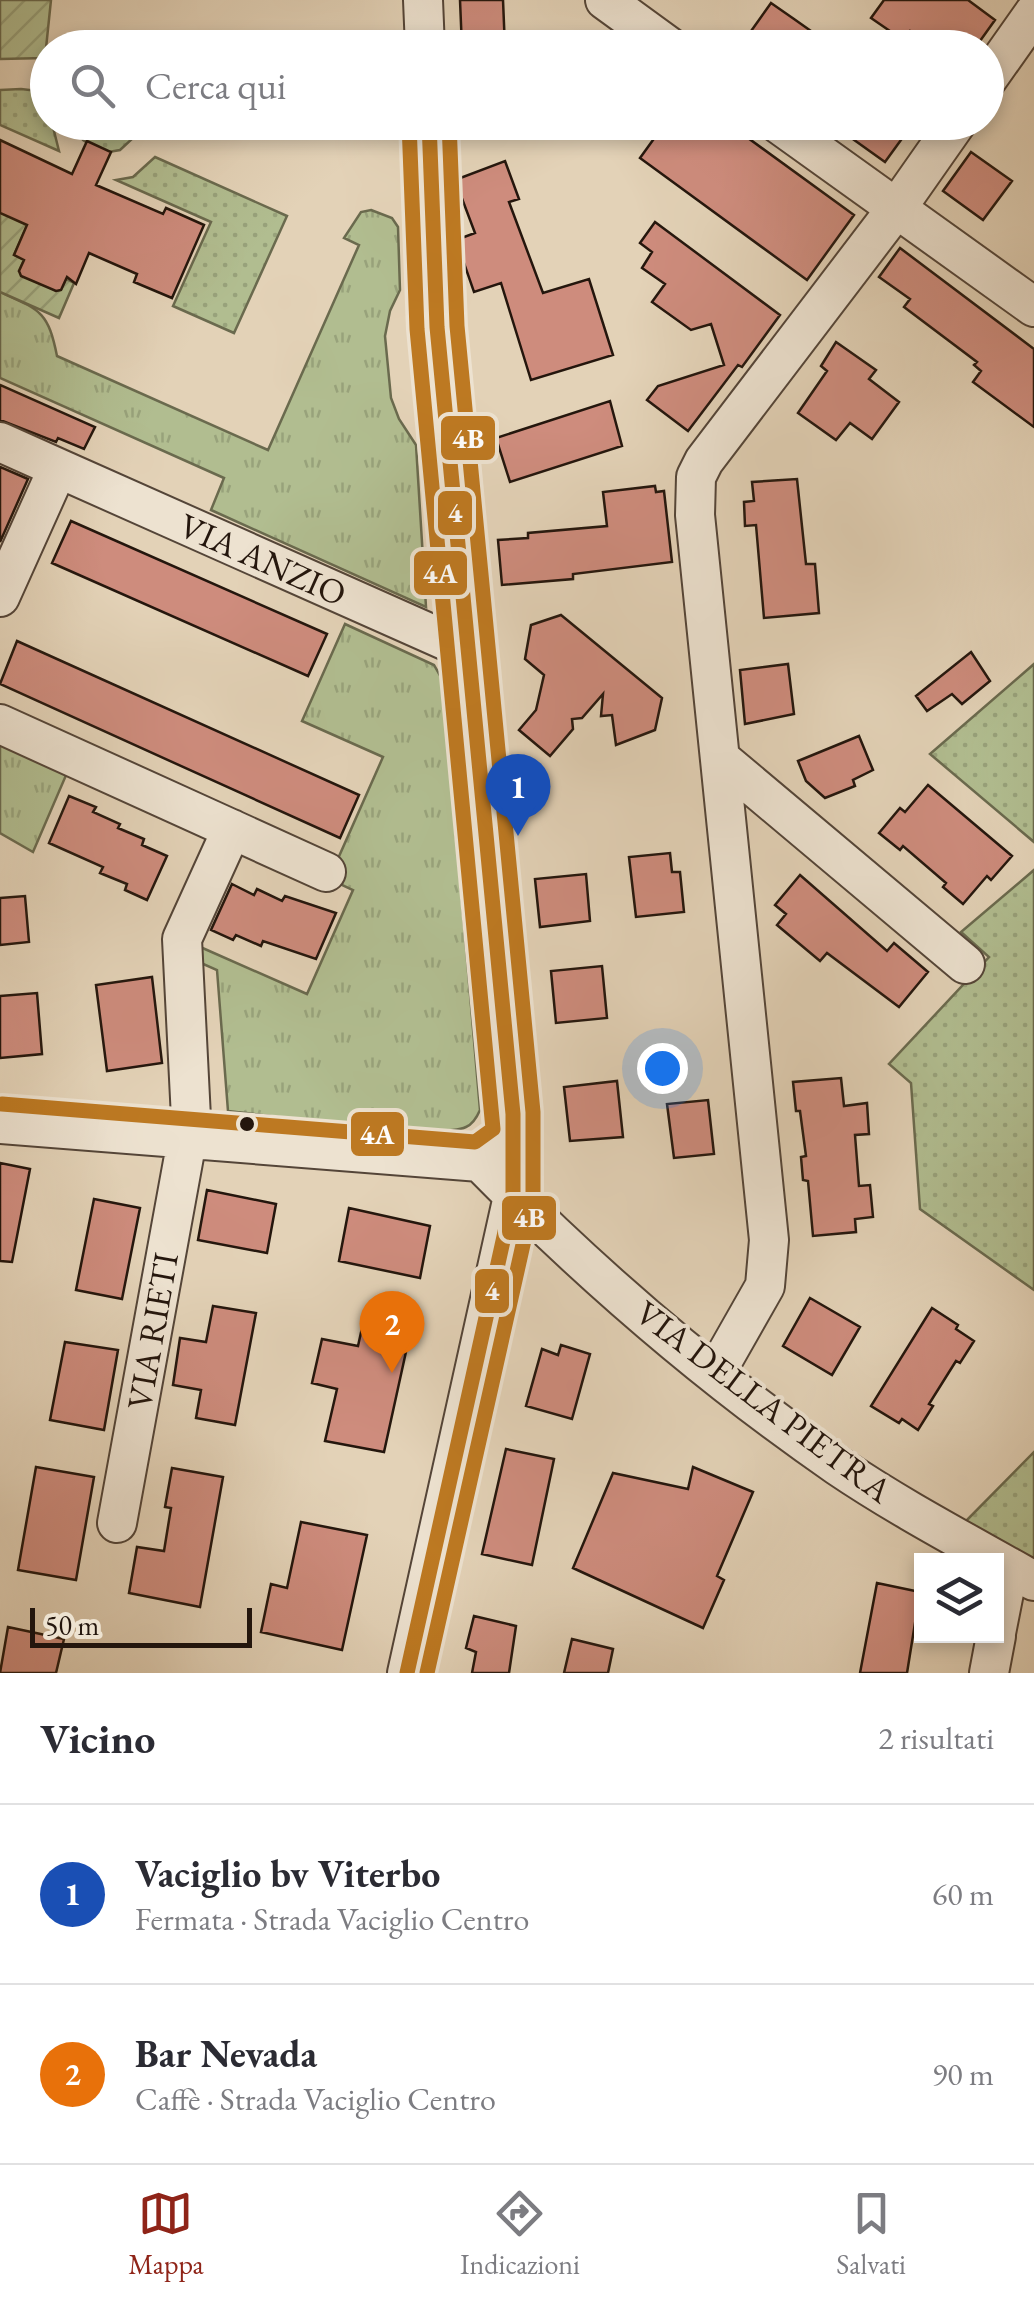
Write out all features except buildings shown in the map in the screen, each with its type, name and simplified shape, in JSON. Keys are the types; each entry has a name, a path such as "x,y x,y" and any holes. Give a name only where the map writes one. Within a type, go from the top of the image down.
{"street":[{"path":"423,0 425,30"},
{"path":"605,0 646,30"},
{"path":"1004,55 1034,12 1020,0"},
{"path":"407,1673 513,1196 514,1114 438,327 429,140"},
{"path":"801,140 1034,307"},
{"path":"715,1374 765,1286 769,1261 768,1216 695,516 696,477 704,461 944,140"},
{"name":"VIA ANZIO","path":"0,442 467,650"},
{"path":"0,597 58,468"},
{"path":"0,724 326,872"},
{"path":"720,758 965,964"},
{"name":"VIA RIETI","path":"117,1523 191,1118 182,939 232,829"},
{"path":"0,1124 480,1162 513,1140"},
{"name":"VIA DELLA PIETRA","path":"480,1162 558,1242 715,1374 840,1467 1021,1574"},
{"path":"1004,1615 1021,1574"},
{"path":"989,1673 994,1643"}],"green space":[{"path":"0,0 51,0 48,30 30,30 30,58 0,59"},
{"path":"0,90 30,90 30,138 0,125"},
{"path":"34,140 56,140 59,151"},
{"path":"83,140 131,140 120,150 103,153"},
{"path":"155,157 287,216 234,333 173,306 211,222 116,180 133,177"},
{"path":"371,210 392,218 398,227 400,290 385,336 391,398 416,445 426,607 211,510 224,478 0,378 0,292 40,314 50,330 57,356 268,450 359,245 344,238 361,212"},
{"path":"0,213 30,219 14,255 24,260 19,271 56,291 61,290 66,279 74,283 59,318 0,292"},
{"path":"345,624 434,665 443,681 480,1110 466,1127 389,1129 228,1111 217,970 192,959 198,946 307,994 353,890 329,879 383,757 302,721"},
{"path":"1034,664 1034,842 930,754"},
{"path":"0,736 70,766 33,852 0,833"},
{"path":"1034,870 1034,1290 920,1209 911,1083 889,1064 989,957 961,932"},
{"path":"1034,1452 1034,1563 963,1524"}],"transit line":[{"name":"4A","path":"2,1104 475,1142 493,1129 417,329 410,140"},
{"name":"4","path":"407,1673 513,1196 513,1114 437,327 430,140"},
{"name":"4B","path":"427,1673 533,1200 533,1112 457,326 450,140"}],"place":[{"name":"Vaciglio bv Viterbo","path":"518,836"},
{"name":"Bar Nevada","path":"392,1373"}]}
